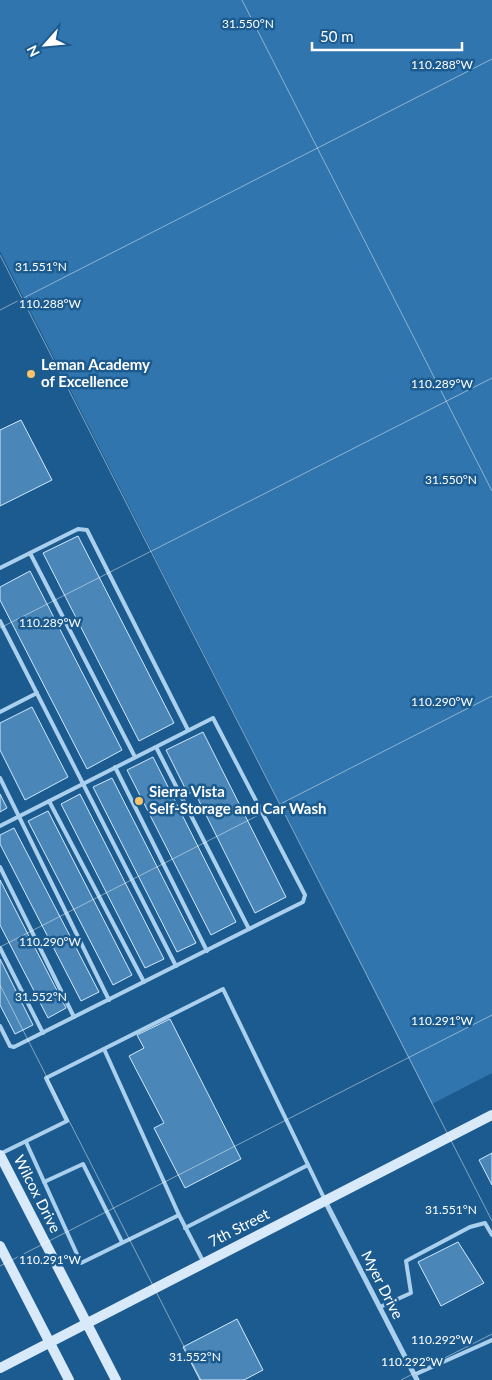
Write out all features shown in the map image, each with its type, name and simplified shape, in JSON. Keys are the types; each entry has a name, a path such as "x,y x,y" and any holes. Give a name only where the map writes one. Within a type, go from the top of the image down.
{"main road":[{"name":"7th Street","path":"0,1368 492,1115"},
{"name":"Wilcox Drive","path":"0,1154 116,1380"},
{"path":"0,1246 69,1380"}],"street":[{"name":"Myer Drive","path":"325,1201 416,1378"}],"lane":[{"path":"0,568 78,529 87,530 188,730"},
{"path":"30,553 135,757"},
{"path":"0,621 176,966"},
{"path":"0,712 37,693"},
{"path":"0,826 213,718 305,895 303,902 14,1047 10,1046 0,1026"},
{"path":"156,746 249,929"},
{"path":"115,768 207,950"},
{"path":"0,778 109,1000"},
{"path":"50,801 144,982"},
{"path":"0,867 74,1018"},
{"path":"0,948 43,1033"},
{"path":"0,1154 67,1121 46,1078 223,989 325,1201"},
{"path":"104,1049 179,1215 204,1263"},
{"path":"26,1142 81,1263 179,1215"},
{"path":"44,1182 83,1164 122,1242"},
{"path":"186,1228 308,1165"},
{"path":"380,1307 411,1293 406,1261 470,1227 485,1223 492,1235"},
{"path":"416,1378 492,1340"}],"shaded area":[{"path":"0,0 492,0 492,1073 432,1104 0,251"}],"building":[{"path":"21,420 52,480 0,506 0,430"},
{"path":"78,536 174,723 139,741 43,553"},
{"path":"30,571 122,750 87,769 0,600 0,587"},
{"path":"32,707 68,777 25,800 0,750 0,723"},
{"path":"203,732 286,897 255,913 194,791 188,794 166,750"},
{"path":"153,757 236,922 211,935 127,770"},
{"path":"112,778 196,943 177,952 93,787"},
{"path":"0,794 7,808 0,812"},
{"path":"80,794 164,959 145,968 61,804"},
{"path":"48,811 132,975 113,985 28,821"},
{"path":"14,828 99,992 81,1001 0,844 0,835"},
{"path":"0,880 66,1008 48,1018 0,925"},
{"path":"0,959 33,1025 15,1034 0,1005"},
{"path":"170,1019 241,1159 185,1188 154,1128 164,1123 129,1056 144,1048 137,1035"},
{"path":"492,1153 492,1185 479,1160"},
{"path":"458,1242 484,1283 441,1306 418,1262"},
{"path":"237,1319 263,1370 244,1380 200,1380 183,1347"}],"place":[{"name":"Leman Academy of Excellence","path":"31,374"},
{"name":"Sierra Vista Self-Storage and Car Wash","path":"139,801"}]}
